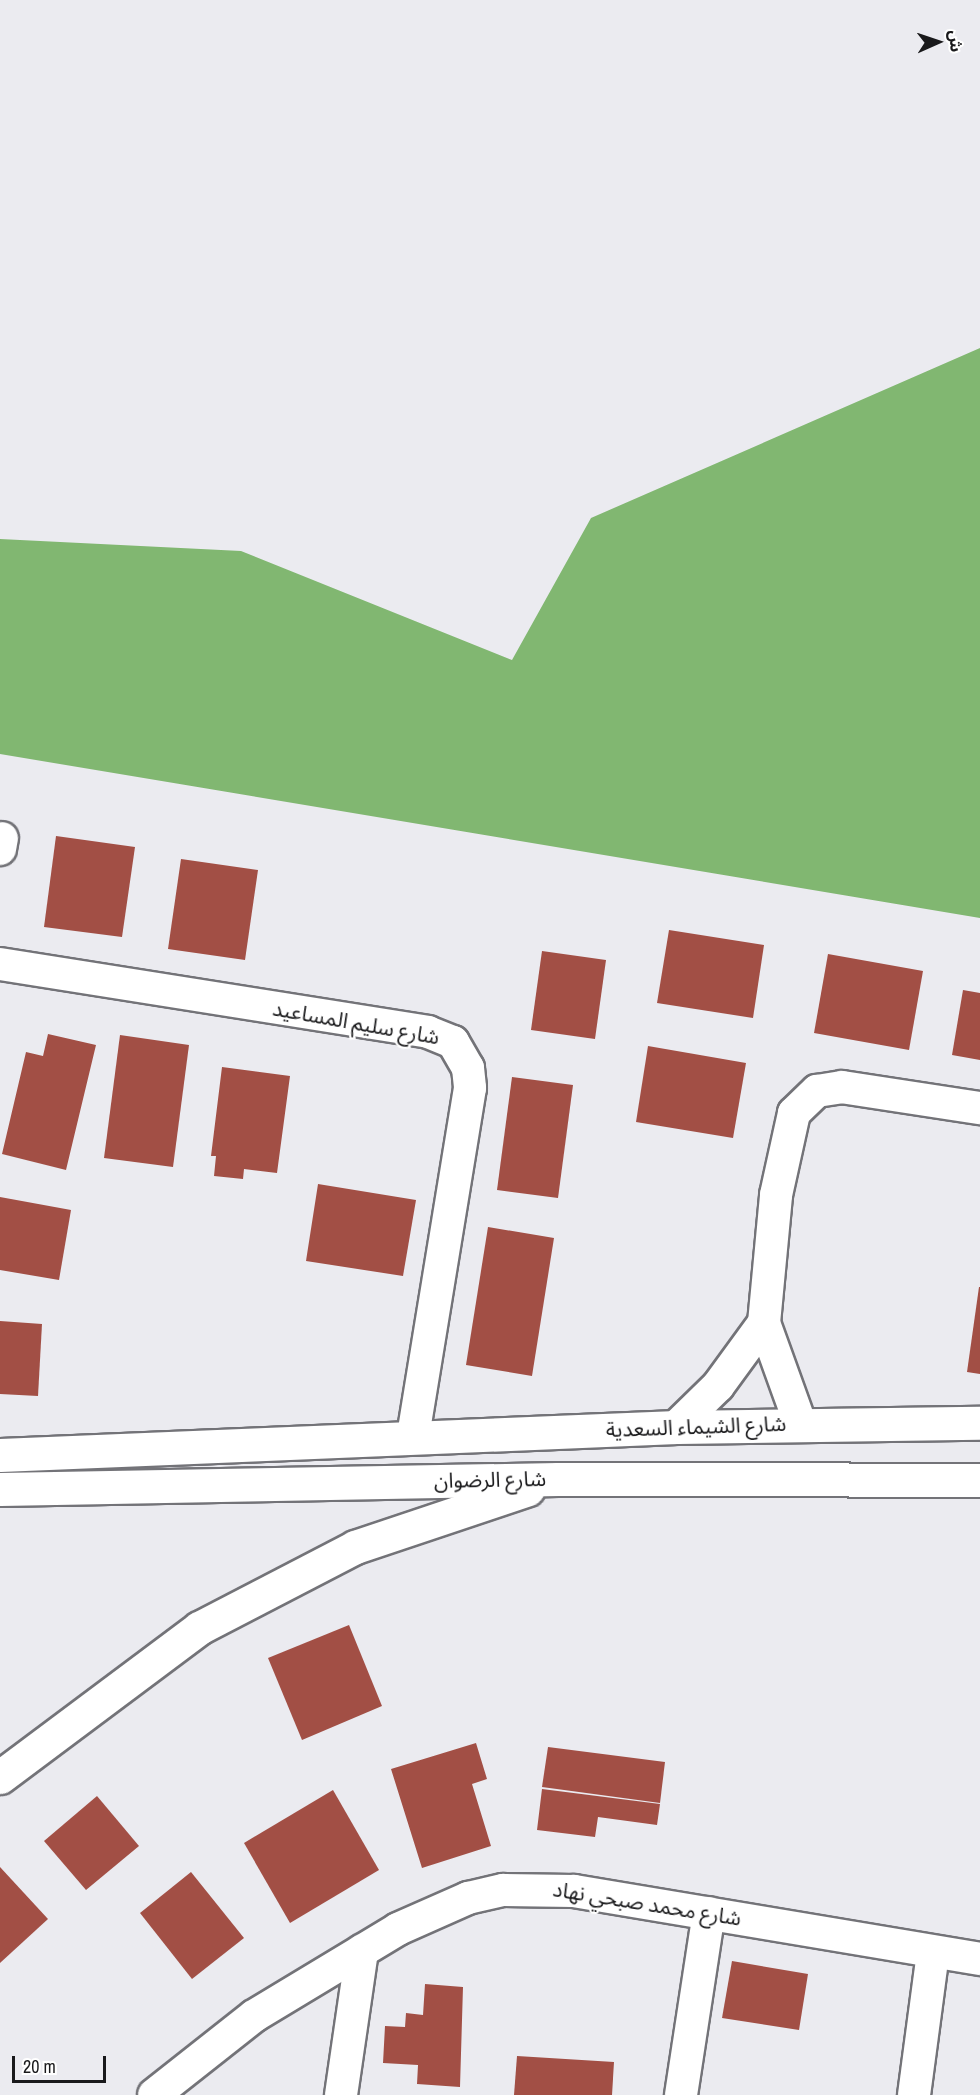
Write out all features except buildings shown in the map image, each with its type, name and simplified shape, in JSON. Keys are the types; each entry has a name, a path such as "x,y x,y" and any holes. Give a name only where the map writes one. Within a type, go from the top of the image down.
{"main road":[{"name":"شارع الشيماء السعدية","path":"413,1437 800,1423 980,1423"},
{"path":"0,1455 413,1437"},
{"path":"0,1777 199,1628 355,1547 558,1479"},
{"name":"شارع الرضوان","path":"0,1489 558,1479 980,1480"}],"street":[{"name":"شارع سليم المساعيد","path":"0,964 428,1032 453,1042 468,1068 470,1088 413,1437"},
{"path":"800,1423 764,1323 776,1195 794,1113 801,1102 817,1091 842,1087 980,1108"},
{"path":"676,1427 718,1386 764,1323"},
{"name":"شارع محمد صبحي نهاد","path":"154,2095 254,2016 362,1951 432,1913 503,1890 574,1891 933,1953 980,1959"},
{"path":"681,2095 709,1913"},
{"path":"341,2095 362,1951"},
{"path":"914,2095 933,1953"}],"green space":[{"path":"980,348 980,918 0,754 0,539 241,551 512,660 591,518"}]}
